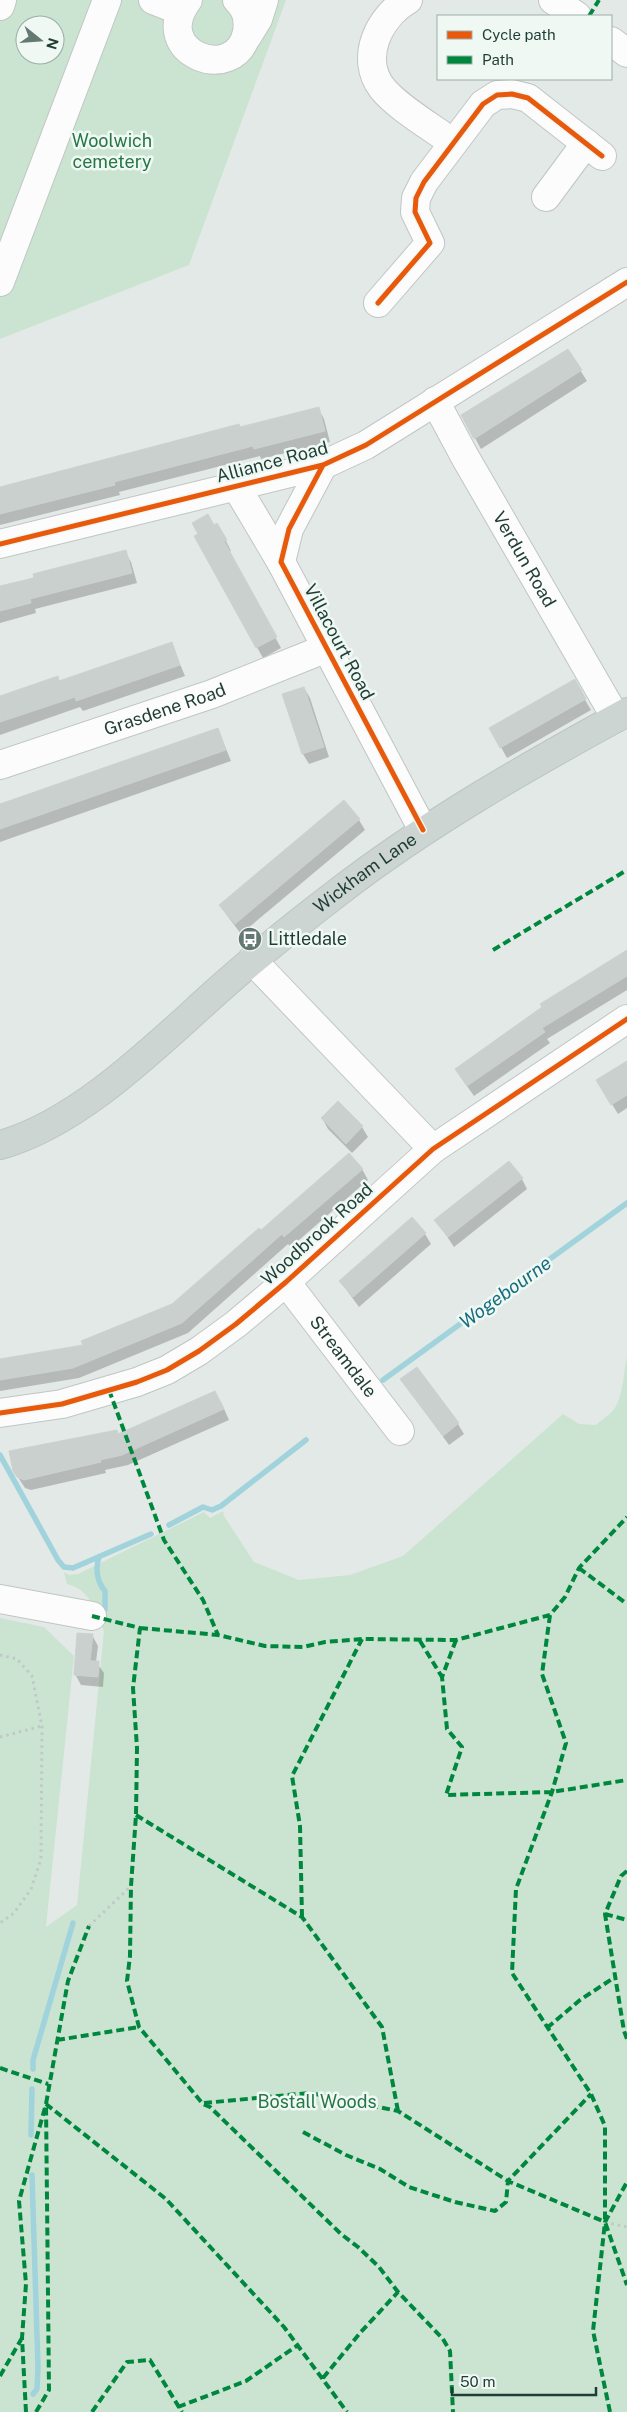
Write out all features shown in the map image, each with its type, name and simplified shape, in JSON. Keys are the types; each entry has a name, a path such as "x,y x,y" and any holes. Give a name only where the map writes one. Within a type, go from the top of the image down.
{"main road":[{"name":"Wickham Lane","path":"0,1144 22,1139 69,1114 141,1060 252,960 337,892 423,830 621,715"}],"street":[{"path":"0,6 2,0"},
{"path":"0,282 107,0"},
{"path":"153,0 184,5 178,21 178,32 182,43 189,52 199,58 221,60 231,55 246,38 258,19 264,0"},
{"path":"237,0 246,14 248,26 246,38"},
{"path":"408,0 398,6 384,21 373,41 372,68 382,88 453,142"},
{"path":"553,0 576,15"},
{"path":"612,41 627,52"},
{"path":"378,303 430,243 415,212 416,198 424,182 483,104 497,95 512,94 528,98 594,150 546,197"},
{"name":"Alliance Road","path":"0,544 323,465 366,445 627,282"},
{"name":"Verdun Road","path":"435,401 465,457 621,715"},
{"path":"280,562 289,529 323,465"},
{"name":"Villacourt Road","path":"236,486 327,648 423,830"},
{"name":"Grasdene Road","path":"0,765 212,694 327,648"},
{"path":"252,960 433,1149"},
{"name":"Woodbrook Road","path":"0,1413 62,1404 137,1382 167,1370 199,1351 236,1324 286,1282 433,1149 627,1020"},
{"name":"Streamdale","path":"286,1282 400,1431"},
{"path":"0,1599 92,1616"}],"path":[{"path":"0,1655 17,1659 32,1676 42,1726 41,1859 31,1889 14,1912 0,1923"},
{"path":"0,1737 42,1726"},
{"path":"89,1926 131,1886"},
{"path":"605,2222 627,2227"}],"green space":[{"name":"Woolwich cemetery","path":"0,0 286,0 189,265 0,339"},
{"name":"Bostall Woods","path":"627,1357 627,2412 0,2412 0,1618 44,1627 74,1656 46,1927 77,1905 104,1631 95,1609 87,1596 75,1587 67,1584 64,1572 69,1575 78,1574 204,1512 210,1518 223,1511 224,1516 254,1562 299,1580 350,1575 403,1556 563,1414 579,1424 596,1425 610,1414 615,1409 621,1394"}],"building":[{"path":"568,349 582,370 474,439 461,415"},
{"path":"319,407 325,431 254,449 253,446 114,482 115,485 0,514 0,487 239,424 240,427"},
{"path":"208,514 214,525 217,523 227,540 224,541 277,637 256,648 194,536 198,534 192,523"},
{"path":"126,550 132,573 30,599 31,603 0,611 0,586 34,578 33,574"},
{"path":"172,642 180,665 76,701 75,697 0,722 0,696 58,676 59,681"},
{"path":"575,679 586,699 500,748 489,728"},
{"path":"304,687 324,747 302,754 282,694"},
{"path":"218,728 226,750 0,829 0,804"},
{"path":"344,800 360,819 235,924 219,905"},
{"path":"627,950 627,976 542,1028 545,1032 467,1086 455,1069 542,1007 540,1004"},
{"path":"627,1061 627,1095 611,1105 596,1080"},
{"path":"338,1101 363,1126 346,1144 321,1118"},
{"path":"349,1153 363,1169 284,1237 282,1234 182,1323 73,1368 0,1380 0,1359 83,1345 81,1341 172,1304"},
{"path":"509,1161 523,1178 448,1237 434,1220"},
{"path":"412,1217 426,1233 353,1297 339,1281"},
{"path":"417,1367 459,1423 443,1436 400,1379"},
{"path":"215,1391 224,1409 122,1455 100,1460 101,1462 24,1480 17,1477 13,1471 9,1451 117,1430 118,1434"},
{"path":"77,1633 93,1634 90,1661 99,1661 98,1677 74,1675"}],"waterway":[{"name":"Wogebourne","path":"383,1380 627,1203"},
{"name":"Wogebourne","path":"169,1525 203,1507 212,1510 221,1506 306,1440"},
{"name":"Wogebourne","path":"0,1455 58,1560 64,1567 73,1568 151,1534"},
{"path":"99,1557 98,1575 105,1591 105,1609"},
{"path":"33,2069 33,2060 73,1923"},
{"path":"31,2135 32,2089"},
{"path":"32,2175 38,2367 37,2389 33,2394"}],"marked path":[{"path":"590,15 599,0"},
{"path":"493,950 627,870"},
{"path":"109,1390 164,1540 203,1600 218,1635"},
{"path":"140,1628 218,1635 265,1646 303,1647 325,1642 362,1639 456,1640 550,1615 565,1597 579,1568 627,1517"},
{"path":"579,1568 627,1604"},
{"path":"550,1615 542,1674 566,1743 552,1792 516,1889 512,1973 591,2094 605,2126 605,2222 627,2285"},
{"path":"92,1616 140,1628 133,1688 137,1748 136,1815 131,1886 130,1956 127,1981 139,2027 203,2104 210,2107 341,2234 379,2267 398,2292 443,2339 450,2351 453,2412"},
{"path":"302,1917 300,1826 292,1776 362,1639"},
{"path":"456,1640 442,1677 447,1729 462,1747 446,1795 552,1792 627,1780"},
{"path":"420,1641 442,1677"},
{"path":"136,1815 302,1917 382,2027 398,2111"},
{"path":"627,1871 621,1876 605,1914 624,2031 627,2039"},
{"path":"605,1914 627,1920"},
{"path":"36,2412 49,2390 46,2104 68,1981 89,1926"},
{"path":"547,2028 580,2000 615,1977"},
{"path":"57,2040 139,2027"},
{"path":"0,2068 48,2084"},
{"path":"204,2103 310,2093 398,2111 508,2181 605,2222"},
{"path":"303,2132 346,2155 380,2169 409,2187 455,2202 495,2211 506,2202 508,2181 591,2094"},
{"path":"26,2412 22,2338 26,2284 19,2201 46,2104 166,2199 284,2327 347,2412"},
{"path":"610,2412 593,2331 605,2222 627,2182"},
{"path":"323,2378 360,2333 398,2292"},
{"path":"0,2376 22,2338"},
{"path":"178,2407 246,2381 298,2345"},
{"path":"92,2412 127,2362 150,2360 182,2412"}],"cycle path":[{"path":"378,303 430,243 415,212 416,198 424,182 483,104 497,95 512,94 528,98 602,156"},
{"path":"0,544 323,465 366,445 627,282"},
{"path":"323,465 289,529 281,562 423,830"},
{"path":"0,1413 62,1404 137,1382 167,1370 199,1351 236,1324 286,1282 433,1149 627,1019"}],"place":[{"name":"Littledale","path":"250,939"}]}
